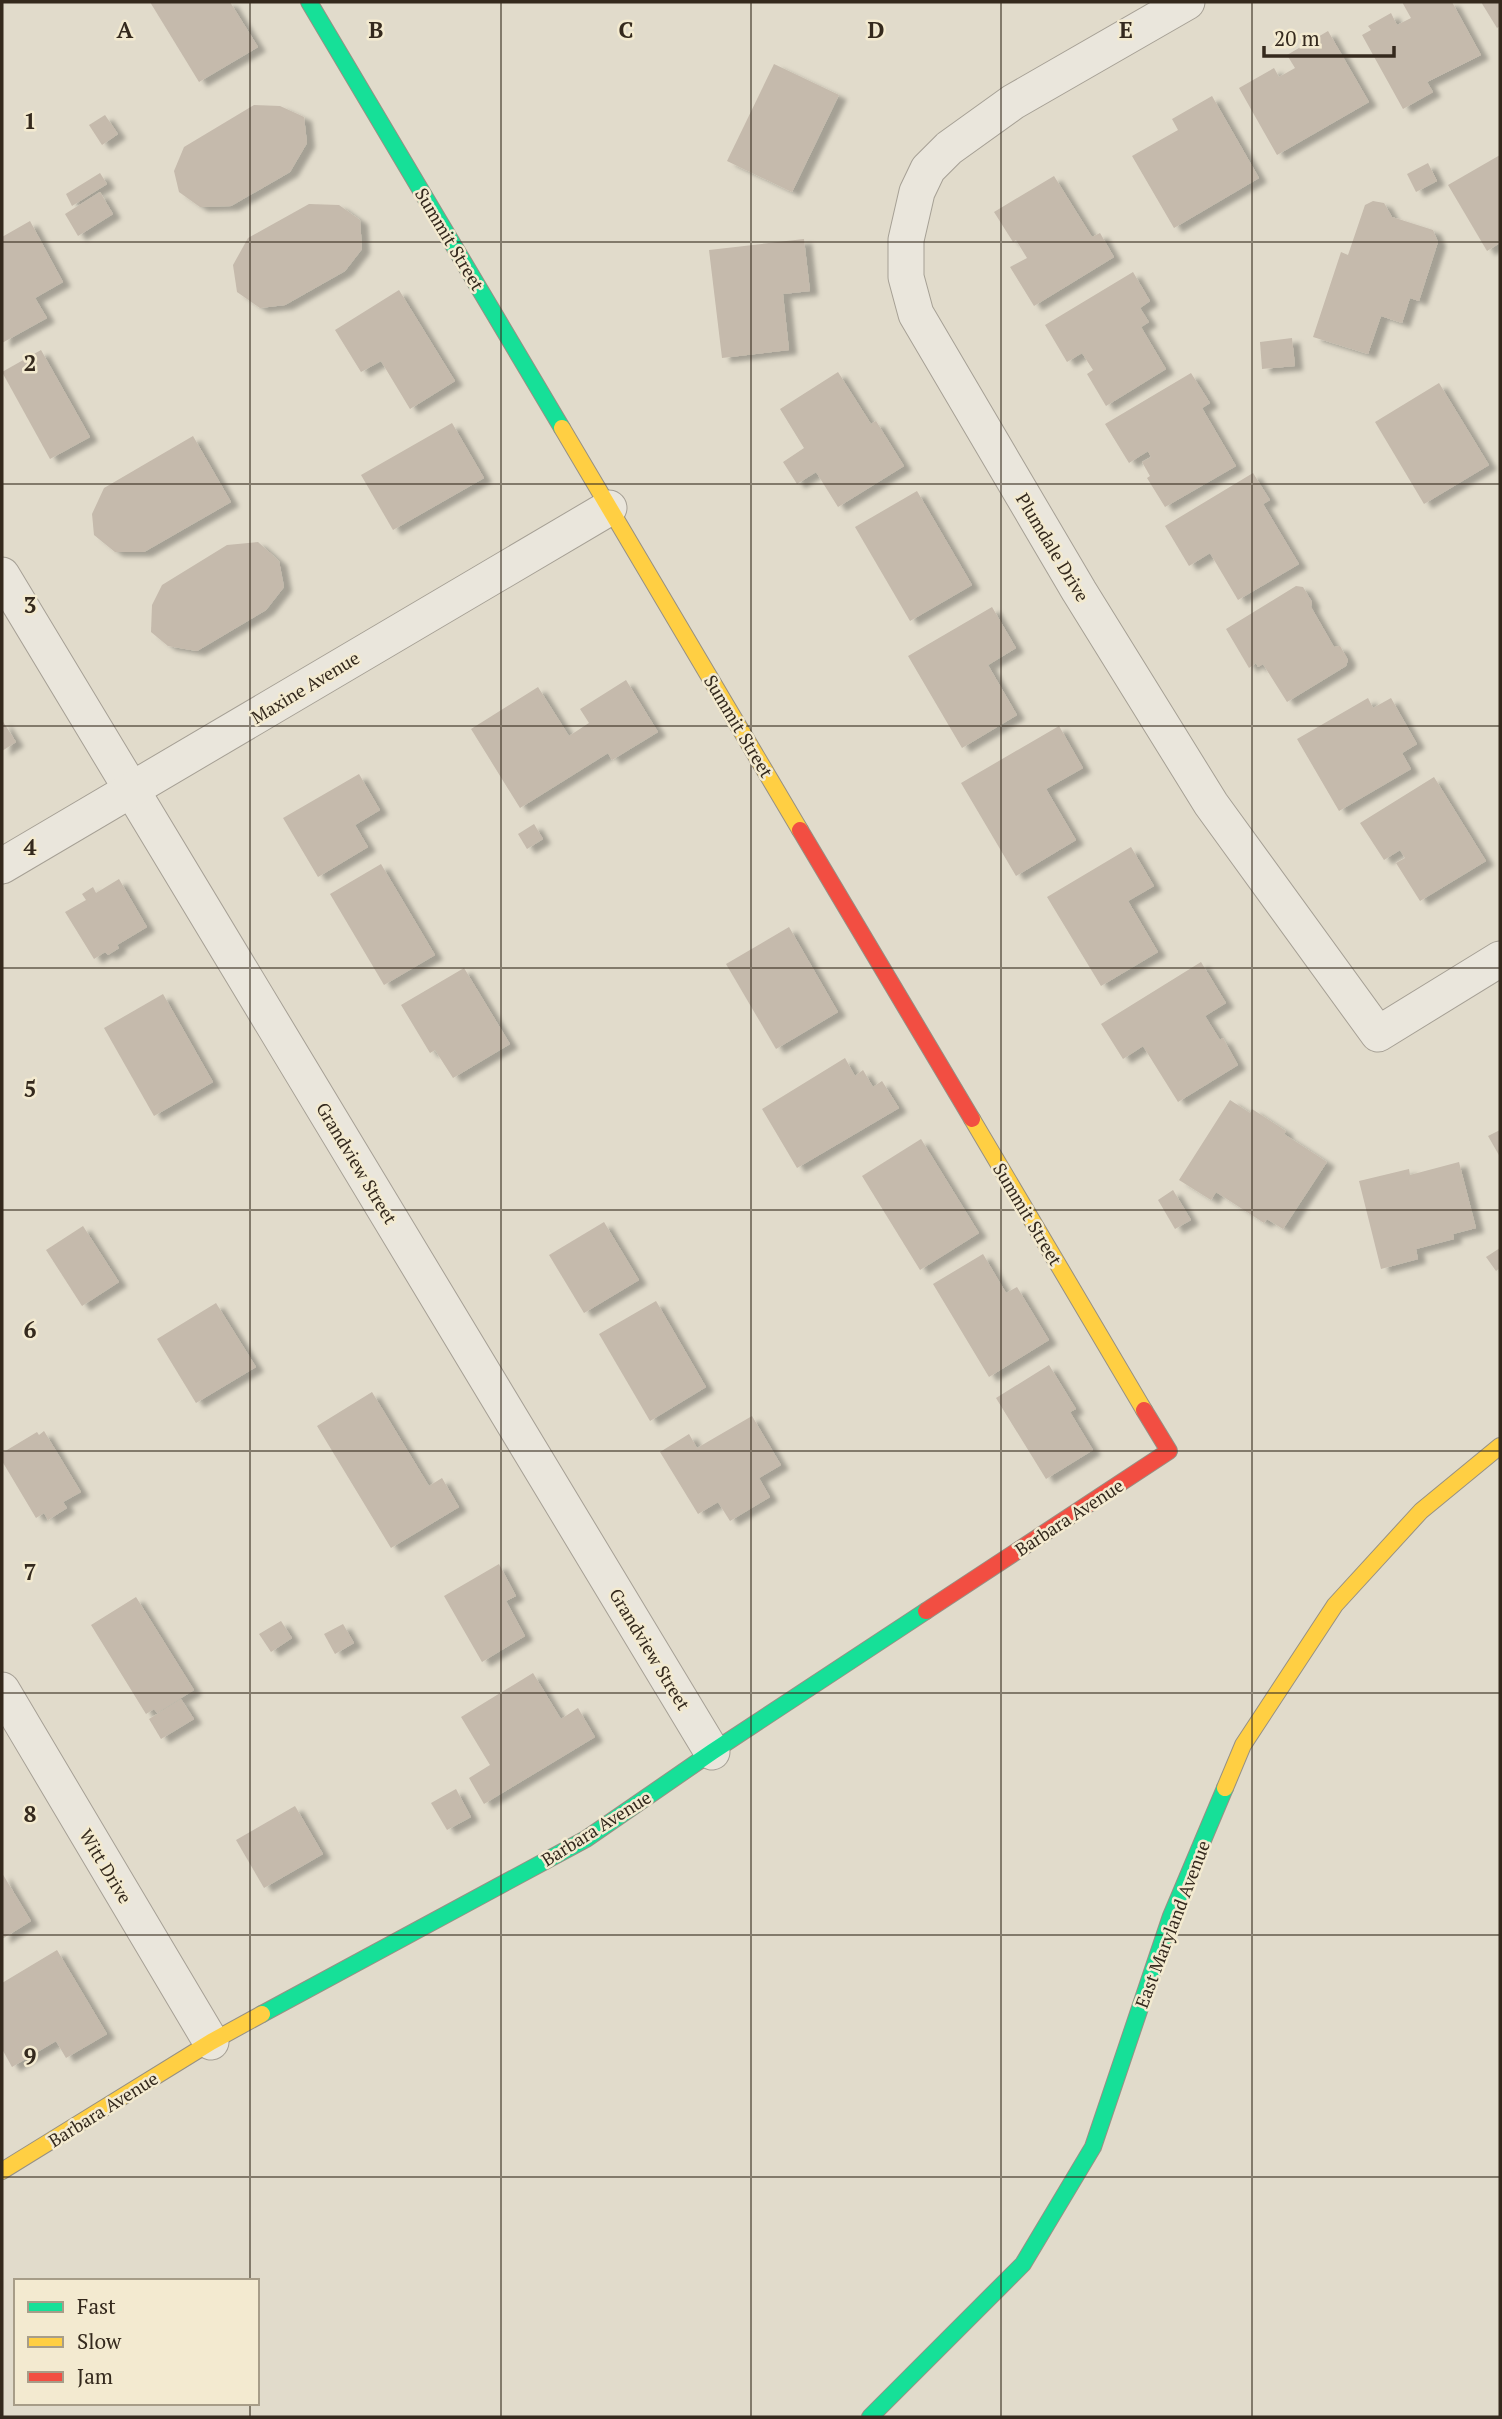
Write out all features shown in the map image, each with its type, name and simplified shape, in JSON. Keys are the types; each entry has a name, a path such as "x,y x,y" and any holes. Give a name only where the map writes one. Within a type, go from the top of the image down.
{"street":[{"name":"Summit Street","path":"309,2 1169,1451"},
{"name":"Plumdale Drive","path":"1187,2 1013,102 949,148 928,169 917,192 906,240 906,277 916,314 1072,579 1211,804 1378,1034 1500,959"},
{"name":"Maxine Avenue","path":"2,866 609,508"},
{"name":"Grandview Street","path":"2,575 712,1752"},
{"name":"East Maryland Avenue","path":"870,2417 1023,2264 1093,2147 1171,1916 1243,1745 1335,1605 1421,1511 1500,1446"},
{"name":"Barbara Avenue","path":"2,2171 211,2042 586,1839 712,1752 1169,1451"},
{"name":"Witt Drive","path":"2,1690 211,2042"}],"building":[{"path":"150,2 230,2 258,47 199,82"},
{"path":"1402,2 1452,2 1481,55 1427,82 1433,92 1403,109 1362,35 1371,30 1368,26 1391,13 1397,25 1411,18"},
{"path":"1481,2 1500,2 1500,26 1497,28"},
{"path":"1328,31 1369,102 1277,155 1239,88 1274,68 1279,77 1295,68 1287,55"},
{"path":"774,64 839,95 792,192 727,161"},
{"path":"1212,96 1259,178 1174,228 1132,156 1178,130 1172,119"},
{"path":"254,105 280,106 304,117 307,143 290,172 231,206 200,207 179,192 174,171 184,147"},
{"path":"105,115 118,134 102,145 89,125"},
{"path":"1500,155 1500,243 1487,251 1448,185"},
{"path":"1428,163 1437,181 1416,192 1407,174"},
{"path":"100,173 107,184 72,206 66,194"},
{"path":"1054,176 1092,237 1100,233 1114,257 1034,306 1010,267 1027,258 994,212"},
{"path":"100,192 113,214 78,236 65,214"},
{"path":"1373,201 1384,203 1392,217 1433,230 1438,242 1419,301 1410,298 1402,323 1381,316 1368,354 1313,337 1341,252 1348,255 1365,205"},
{"path":"309,204 339,205 360,220 362,249 345,271 285,305 260,308 237,292 233,265 248,238"},
{"path":"30,221 63,282 35,298 47,318 2,343 2,237"},
{"path":"804,239 810,291 783,294 789,350 722,358 709,250"},
{"path":"1133,272 1150,301 1140,308 1149,322 1141,327 1166,369 1106,406 1087,374 1093,370 1082,353 1067,362 1045,325"},
{"path":"399,290 455,381 410,409 381,361 361,372 335,330"},
{"path":"1292,338 1295,366 1262,369 1260,342"},
{"path":"41,350 90,437 50,459 2,372"},
{"path":"838,372 871,424 876,421 904,466 838,507 816,472 797,484 783,462 804,448 780,409"},
{"path":"1191,373 1210,403 1202,408 1236,466 1165,507 1147,478 1150,476 1142,462 1151,457 1148,451 1129,463 1105,424"},
{"path":"1439,383 1489,465 1424,504 1375,422"},
{"path":"452,423 484,478 393,530 361,475"},
{"path":"193,436 231,502 144,552 115,552 94,535 92,514 104,488"},
{"path":"1253,473 1270,500 1263,504 1299,564 1238,600 1210,553 1189,566 1165,526"},
{"path":"917,491 972,585 910,621 855,527"},
{"path":"258,542 279,561 284,587 266,610 197,651 168,646 151,632 152,605 162,585 227,545"},
{"path":"1296,586 1303,587 1334,647 1340,646 1348,660 1346,666 1287,702 1263,664 1258,667 1256,663 1249,668 1226,629"},
{"path":"992,607 1016,648 988,665 1017,715 962,748 908,656"},
{"path":"626,680 658,732 612,760 608,753 520,808 471,729 538,687 569,736 589,723 580,709"},
{"path":"1368,698 1373,708 1391,698 1417,744 1402,753 1411,769 1339,811 1297,739"},
{"path":"2,720 16,742 2,751"},
{"path":"1059,726 1083,768 1046,789 1076,840 1016,876 961,783"},
{"path":"359,774 380,810 355,825 368,847 318,877 283,818"},
{"path":"1434,777 1486,861 1420,901 1396,863 1405,858 1400,850 1384,860 1360,823"},
{"path":"534,824 543,839 527,849 518,834"},
{"path":"1131,847 1154,886 1128,901 1158,952 1101,986 1047,897"},
{"path":"381,864 435,955 384,985 330,894"},
{"path":"119,879 147,927 117,945 119,948 108,955 105,952 94,959 65,912 86,900 82,894 93,887 96,893"},
{"path":"789,927 838,1012 776,1049 726,964"},
{"path":"1201,962 1226,1003 1205,1016 1220,1040 1223,1038 1238,1065 1178,1102 1143,1046 1123,1059 1101,1024"},
{"path":"464,968 510,1044 453,1078 435,1050 430,1053 401,1005"},
{"path":"163,994 213,1082 154,1116 104,1028"},
{"path":"845,1058 855,1076 863,1070 873,1087 882,1081 899,1108 797,1168 762,1109"},
{"path":"1230,1100 1250,1113 1252,1109 1327,1162 1283,1229 1267,1219 1264,1223 1216,1192 1211,1200 1179,1180"},
{"path":"1500,1130 1500,1157 1488,1136"},
{"path":"921,1139 979,1233 920,1270 862,1176"},
{"path":"1459,1162 1476,1228 1453,1234 1454,1239 1416,1249 1418,1259 1381,1269 1359,1181 1409,1169 1410,1175"},
{"path":"1173,1190 1191,1220 1175,1229 1158,1200"},
{"path":"604,1222 639,1280 584,1313 549,1255"},
{"path":"83,1226 119,1282 82,1306 46,1250"},
{"path":"1500,1248 1500,1268 1496,1271 1486,1257"},
{"path":"983,1254 1006,1293 1017,1287 1049,1340 989,1377 933,1284"},
{"path":"656,1301 706,1387 650,1421 599,1334"},
{"path":"216,1303 256,1367 196,1403 157,1339"},
{"path":"1049,1365 1076,1409 1070,1412 1093,1450 1046,1479 996,1398"},
{"path":"372,1392 429,1486 442,1478 459,1507 391,1548 317,1426"},
{"path":"752,1416 781,1465 759,1478 770,1497 730,1521 718,1502 698,1514 660,1452 689,1434 697,1448"},
{"path":"44,1431 81,1492 63,1502 67,1508 48,1520 44,1513 36,1518 2,1461 2,1453 37,1432 39,1435"},
{"path":"499,1564 516,1596 506,1601 525,1636 482,1662 444,1596"},
{"path":"136,1597 194,1690 157,1713 154,1709 146,1714 91,1625"},
{"path":"281,1621 292,1638 271,1652 259,1634"},
{"path":"343,1624 354,1643 335,1654 324,1634"},
{"path":"533,1673 561,1719 578,1708 595,1737 484,1804 469,1778 490,1765 461,1717"},
{"path":"181,1699 194,1719 161,1739 149,1719"},
{"path":"456,1789 471,1817 447,1830 431,1803"},
{"path":"295,1806 323,1854 264,1888 236,1840"},
{"path":"2,1873 31,1921 2,1939"},
{"path":"57,1950 107,2034 66,2058 56,2041 12,2067 2,2049 2,1983"}],"traffic: fast":[{"path":"309,2 562,428"},
{"path":"262,2014 586,1839 926,1611"},
{"path":"870,2417 1023,2264 1093,2147 1171,1916 1225,1788"}],"traffic: slow":[{"path":"562,428 800,830"},
{"path":"972,1119 1144,1410"},
{"path":"1225,1788 1243,1745 1335,1605 1421,1511 1500,1446"},
{"path":"2,2171 211,2042 262,2014"}],"traffic: jam":[{"path":"800,830 972,1119"},
{"path":"926,1611 1169,1451 1144,1410"}]}
